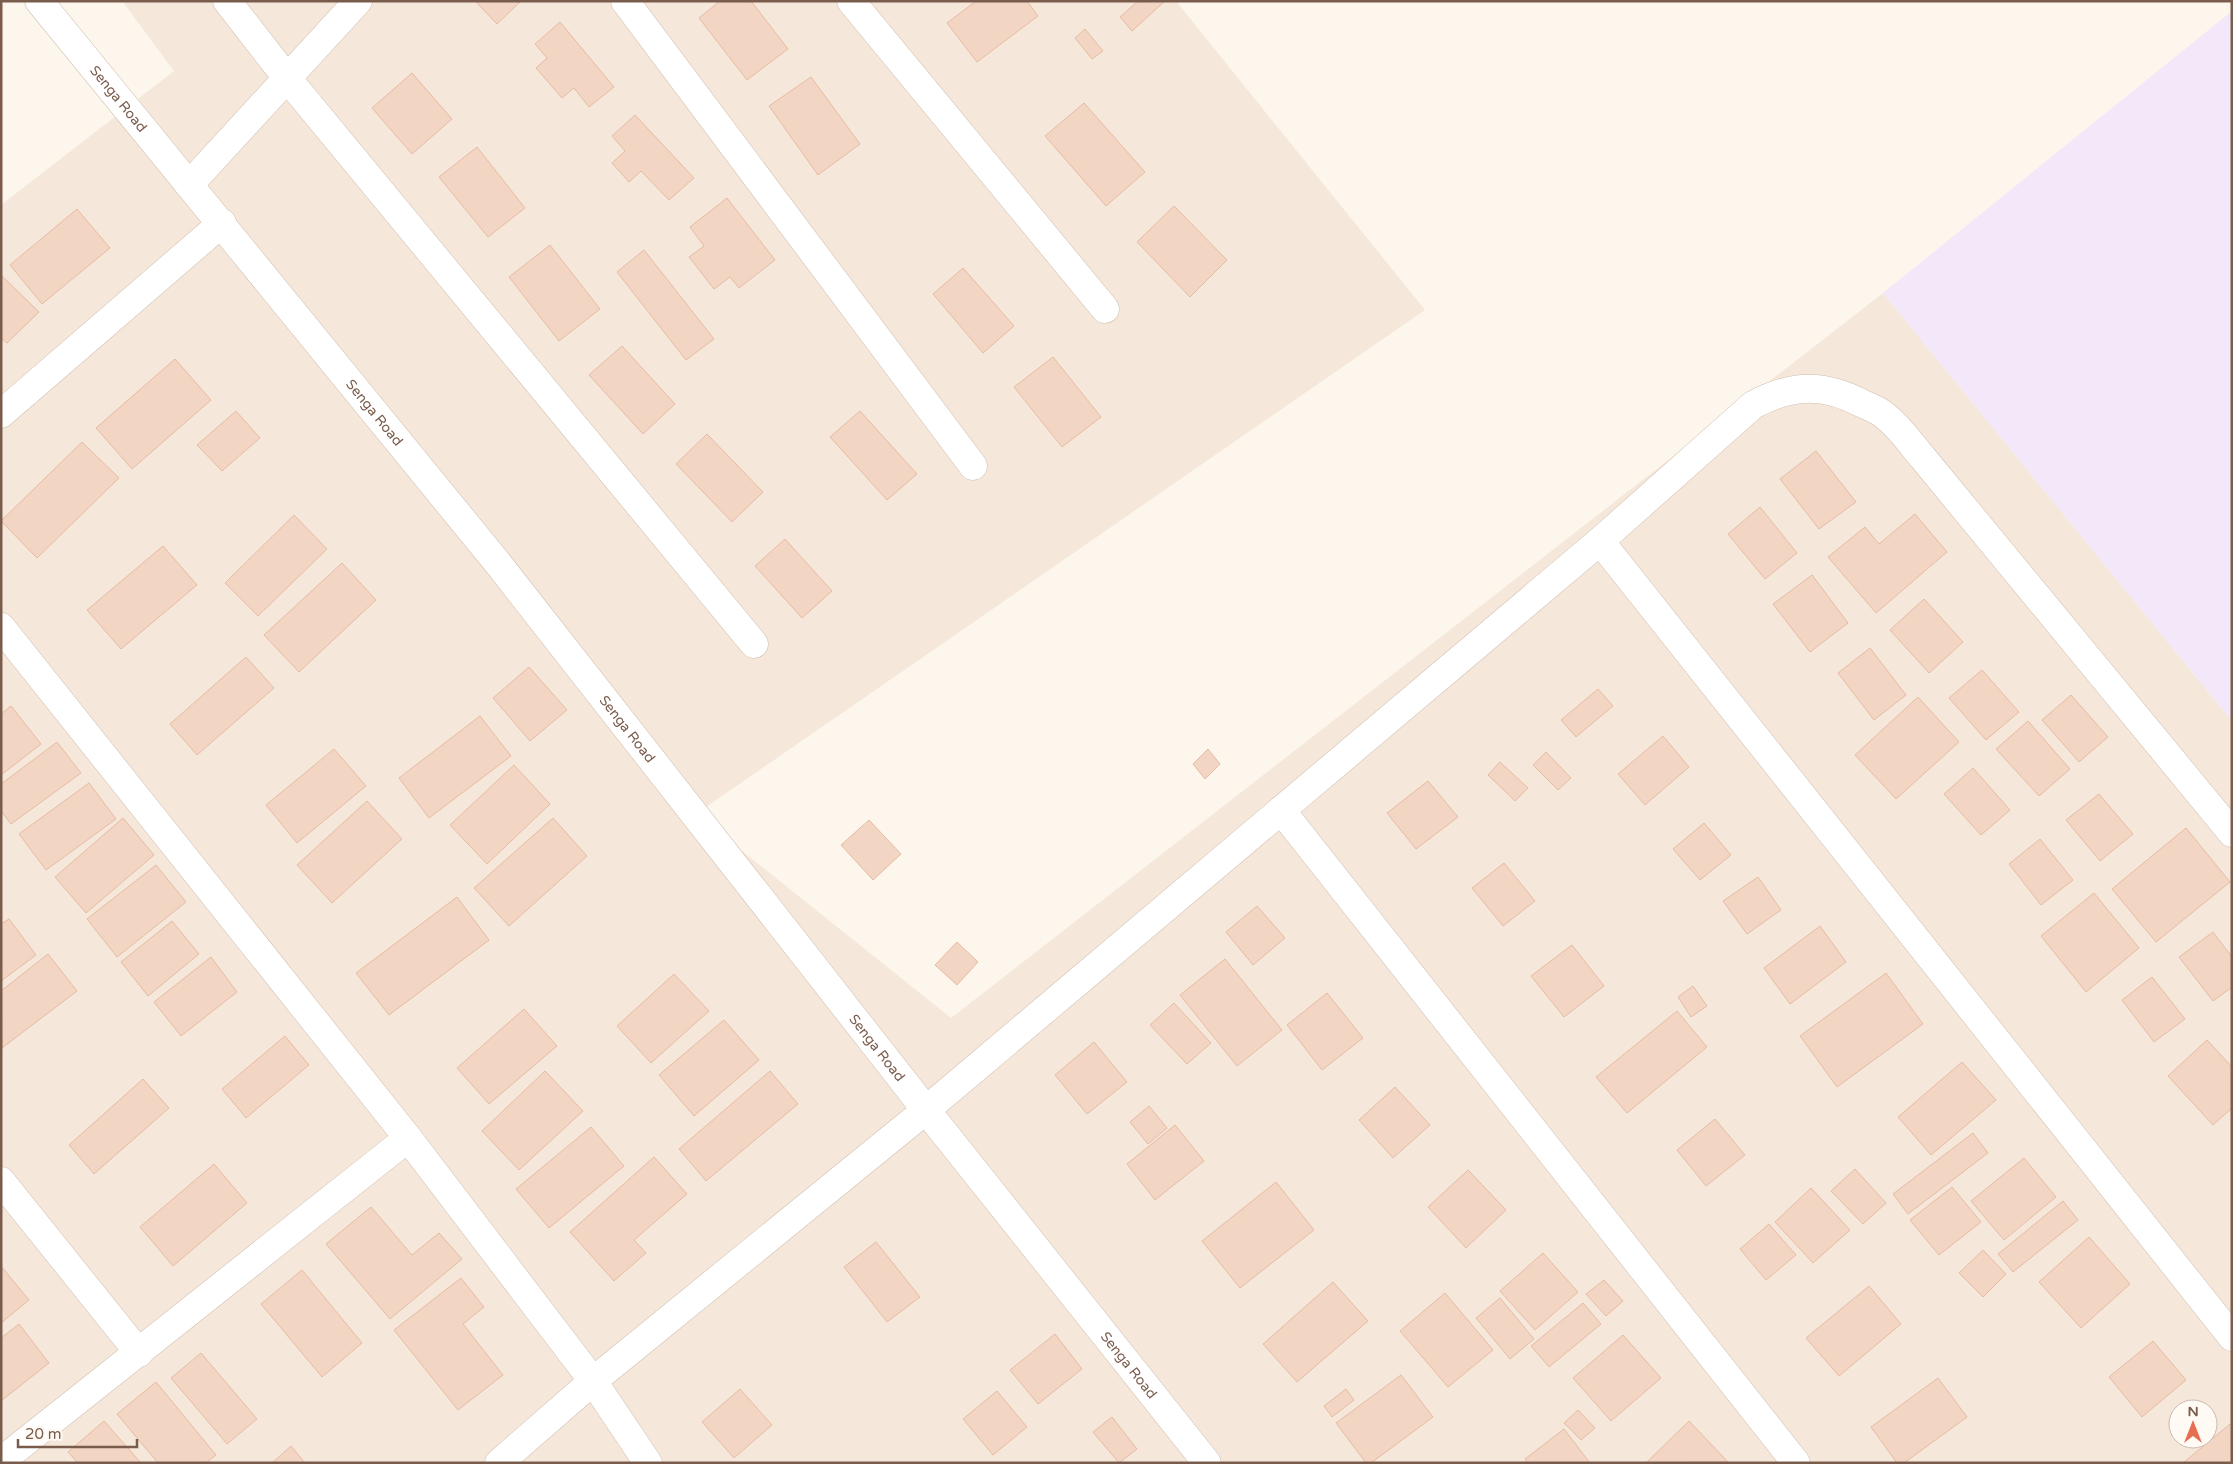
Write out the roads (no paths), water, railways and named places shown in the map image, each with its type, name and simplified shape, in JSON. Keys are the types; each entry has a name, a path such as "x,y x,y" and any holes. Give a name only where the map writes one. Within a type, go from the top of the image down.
{"street":[{"name":"Senga Road","path":"39,1 500,566 926,1110 1208,1463"},
{"path":"227,1 287,78 754,644"},
{"path":"189,185 358,1"},
{"path":"626,1 973,466"},
{"path":"851,1 1105,309"},
{"path":"1,414 222,224"},
{"path":"499,1463 593,1381 926,1110 1600,541 1753,405 1771,395 1825,388 1848,395 1884,415 1923,458 2232,833"},
{"path":"1600,541 2232,1337"},
{"path":"1,627 408,1138 593,1381 648,1463"},
{"path":"1281,810 1796,1463"},
{"path":"1,1461 408,1138"},
{"path":"1,1181 139,1353"}]}
